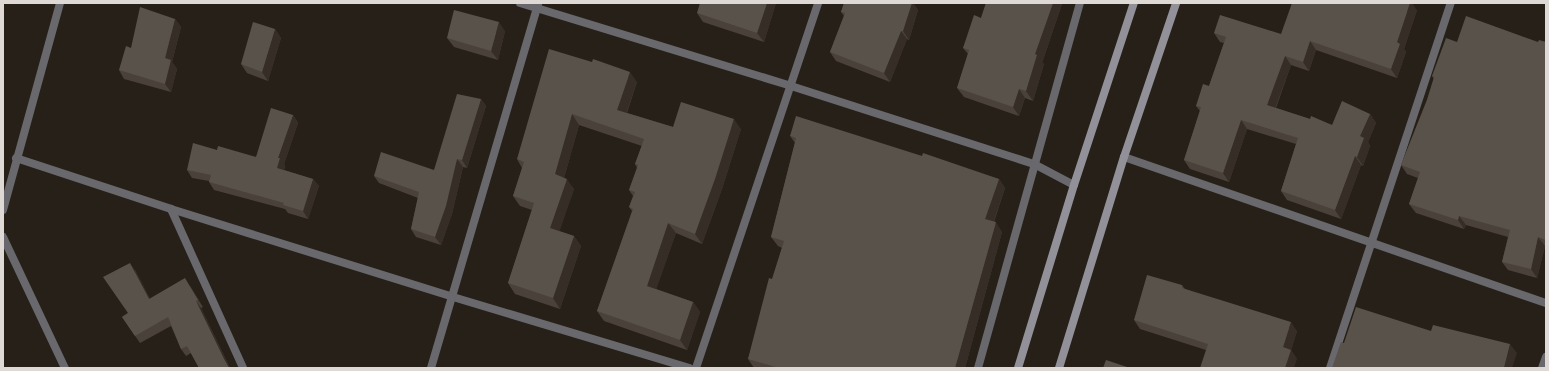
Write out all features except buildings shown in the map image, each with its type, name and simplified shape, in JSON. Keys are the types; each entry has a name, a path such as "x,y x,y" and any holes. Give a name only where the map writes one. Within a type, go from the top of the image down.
{"main road":[{"path":"1018,368 1074,185 1134,3"},
{"path":"1059,368 1124,158 1176,3"}],"street":[{"path":"3,210 16,158 60,3"},
{"path":"520,3 538,6 1034,164 1074,185"},
{"path":"696,368 818,3"},
{"path":"978,368 1080,3"},
{"path":"1330,368 1451,3"},
{"path":"431,368 538,6"},
{"path":"16,158 171,209 453,297 690,368"},
{"path":"1124,158 1546,303"},
{"path":"171,209 243,368"},
{"path":"3,237 65,368"},
{"path":"1542,368 1546,357"}]}
